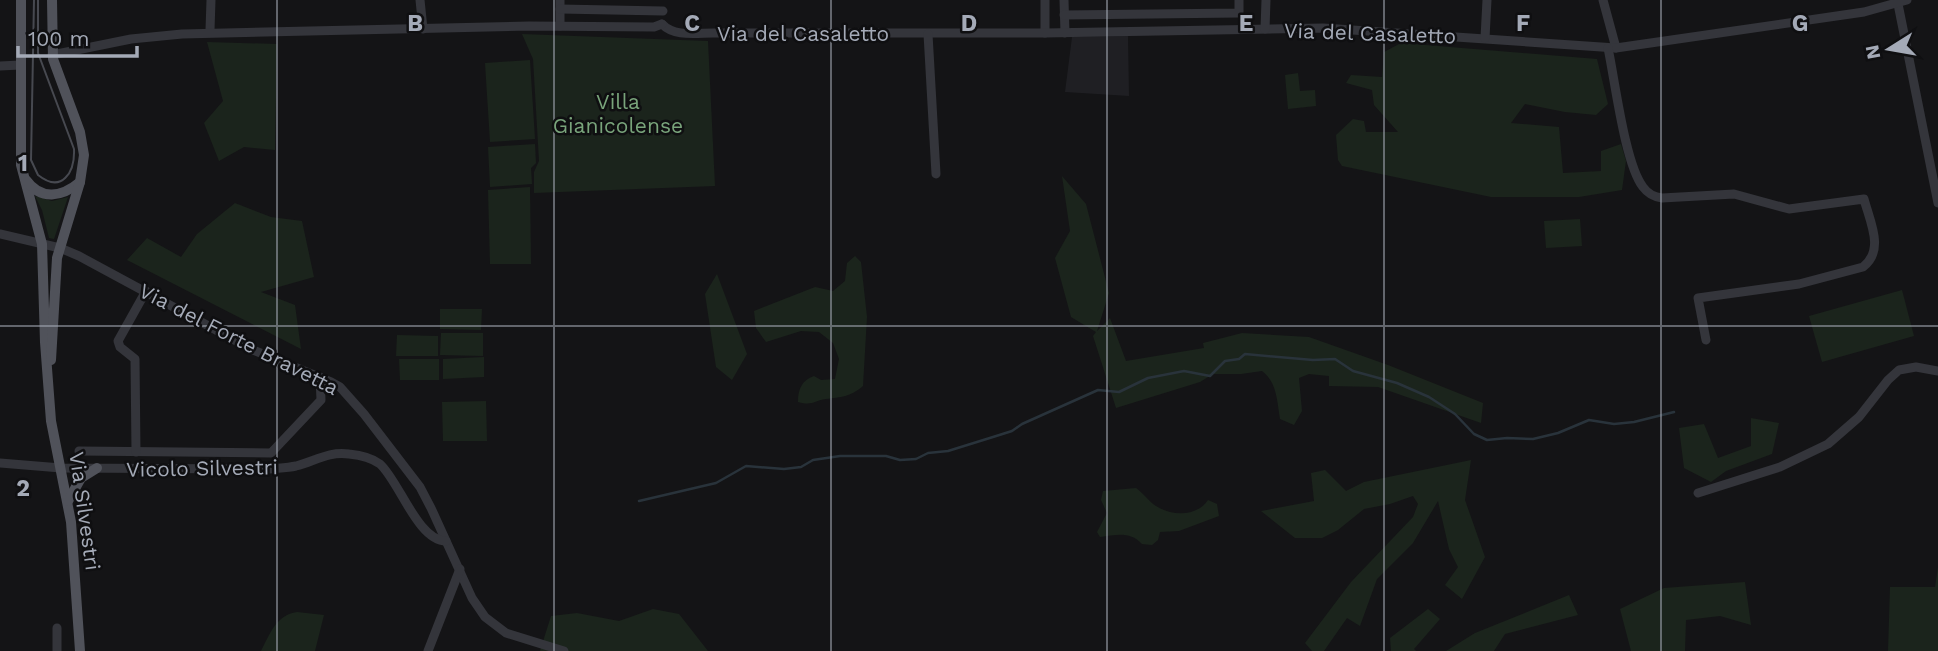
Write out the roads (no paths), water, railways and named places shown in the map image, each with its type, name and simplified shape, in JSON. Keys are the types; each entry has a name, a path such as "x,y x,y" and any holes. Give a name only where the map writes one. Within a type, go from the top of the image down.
{"main road":[{"name":"Via Silvestri","path":"20,0 22,171 42,244 45,342 50,377"},
{"name":"Via Silvestri","path":"52,0 52,55 83,143 84,155 80,182 56,264 50,377 51,421 68,502 80,651"},
{"path":"22,171 31,186 44,194 61,194 80,182"},
{"path":"68,502 78,480 97,468"}],"street":[{"path":"210,30 211,0"},
{"path":"420,0 423,29"},
{"path":"662,24 663,0"},
{"path":"1045,0 1045,33"},
{"path":"1064,0 1065,33"},
{"path":"1064,15 1239,13 1239,0"},
{"path":"1265,0 1265,29"},
{"path":"1485,38 1487,0"},
{"path":"1603,0 1632,166 1643,187 1651,195 1662,198 1734,194 1789,209 1864,199 1875,238 1876,247 1871,261 1863,267 1798,284 1698,298 1706,340"},
{"path":"1903,2 1938,203"},
{"name":"Via del Casaletto","path":"560,26 654,27 662,24 668,29 683,33 928,34 1329,28 1612,48 1864,12 1903,2"},
{"path":"52,55 156,36 308,29 560,26 560,4 663,11"},
{"path":"928,34 936,174"},
{"path":"0,66 20,65"},
{"name":"Via del Forte Bravetta","path":"0,234 60,248 146,290 253,349 335,384 380,433 419,487 475,604 491,624 514,636 564,651"},
{"path":"136,452 135,359 118,341 146,290"},
{"path":"1698,492 1780,467 1828,444 1859,417 1899,370 1916,367 1938,371"},
{"name":"Vicolo Silvestri","path":"79,452 274,452 321,400 320,377"},
{"name":"Vicolo Silvestri","path":"0,463 61,468 270,469 294,466 333,453 354,455 380,465 425,527 438,540 446,541"},
{"path":"428,651 460,569"},
{"path":"57,628 57,651"}],"waterway":[{"path":"639,501 716,483 746,466 784,469 801,467 813,460 840,456 916,459 928,453 948,451 1012,431 1098,390 1119,392 1148,378 1184,371 1210,376 1225,361 1239,359 1245,354 1313,360 1335,359 1353,371 1397,383 1429,397 1455,414 1474,434 1487,440 1533,439 1558,433 1589,420 1614,424 1674,412"}],"tram line":[{"path":"34,0 31,160 38,175 54,182 65,178 69,172 74,149 38,53 38,0"}],"park label":[{"name":"Villa Gianicolense","path":"618,113"}]}
